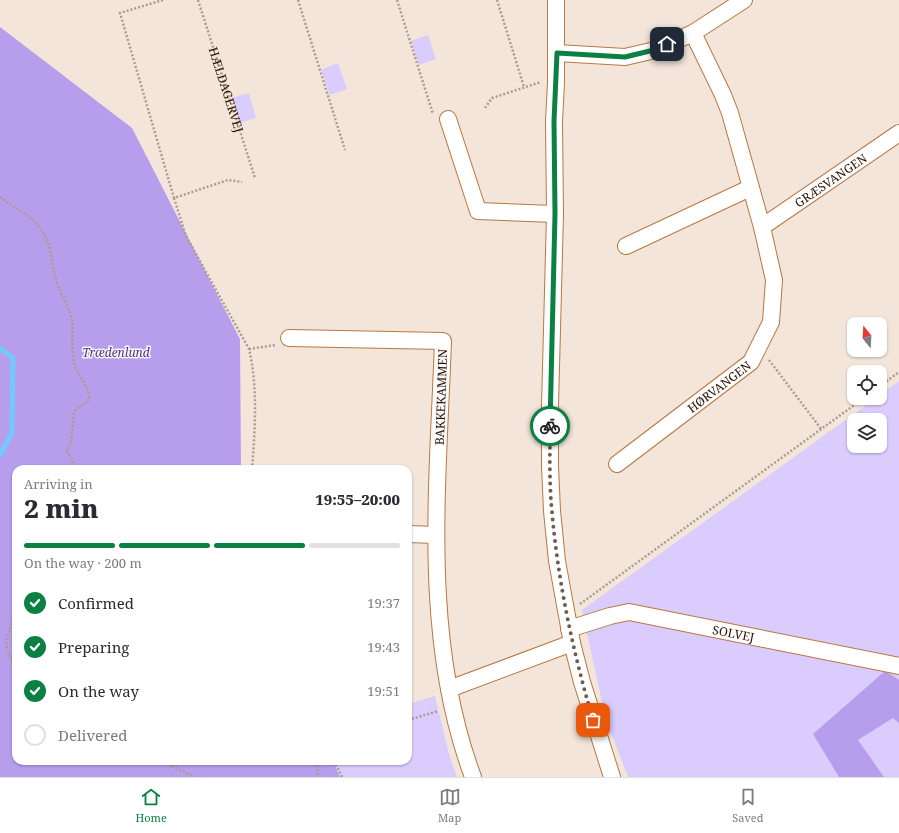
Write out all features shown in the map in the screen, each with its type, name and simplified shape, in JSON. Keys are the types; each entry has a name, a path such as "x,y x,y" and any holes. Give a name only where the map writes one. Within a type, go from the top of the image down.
{"street":[{"path":"556,0 557,53 554,121 555,214 550,473 552,510 556,554 569,629 584,689 612,777"},
{"path":"557,53 625,57 654,50 693,33 744,0"},
{"name":"HØRVANGEN","path":"618,464 751,362 772,322 774,280 762,227 730,113 723,95 693,33"},
{"path":"441,117 478,211 555,214"},
{"name":"GRÆSVANGEN","path":"762,227 899,133"},
{"path":"626,246 750,188"},
{"name":"BAKKEKAMMEN","path":"289,338 443,341 436,535 439,626 453,707 464,754 473,777"},
{"path":"412,534 436,535"},
{"name":"SOLVEJ","path":"569,629 628,612 899,666"},
{"path":"449,689 569,629"}],"path":[{"path":"163,0 120,13 186,236 249,349 253,365 255,430 252,465"},
{"name":"HÆLDAGERVEJ","path":"198,0 255,178"},
{"path":"298,0 345,150"},
{"path":"396,0 441,117"},
{"path":"497,0 524,87"},
{"path":"485,108 492,98 540,82 556,82"},
{"path":"174,198 228,180 242,182"},
{"path":"0,197 23,212 38,225 43,232 50,249 56,281 67,305 72,321 74,363 76,372 88,392 89,398 86,403 74,412 72,443 66,451 74,465"},
{"path":"249,349 284,343 289,338"},
{"path":"759,347 822,430"},
{"path":"887,381 899,372"},
{"path":"569,629 855,405"},
{"path":"12,623 7,635 7,650 9,657 12,659"},
{"path":"412,719 453,707"},
{"path":"170,765 195,777"},
{"path":"317,765 318,777"},
{"path":"336,765 342,777"}],"shaded area":[{"path":"428,35 436,59 419,65 411,41"},
{"path":"338,63 347,89 330,95 321,70"},
{"path":"249,93 256,118 239,123 232,98"},
{"path":"899,381 899,777 628,777 606,720 582,610 847,419 847,453 887,453 887,413 855,413 866,405 887,405 887,390"},
{"path":"435,696 449,754 457,777 340,777 335,765 412,765 412,703"}],"green space":[{"name":"Trædenlund","path":"0,27 132,128 240,339 241,465 12,465 12,765 335,765 340,777 0,777"},
{"path":"885,671 899,680 899,723 893,718 858,740 884,777 839,777 813,734"}],"waterway":[{"path":"0,348 13,358 12,433 0,455"}],"way so far":[{"path":"550,426 552,510 557,561 572,643 593,720"}],"route":[{"path":"550,426 555,214 554,121 557,53 625,57 654,50 667,44"}]}
